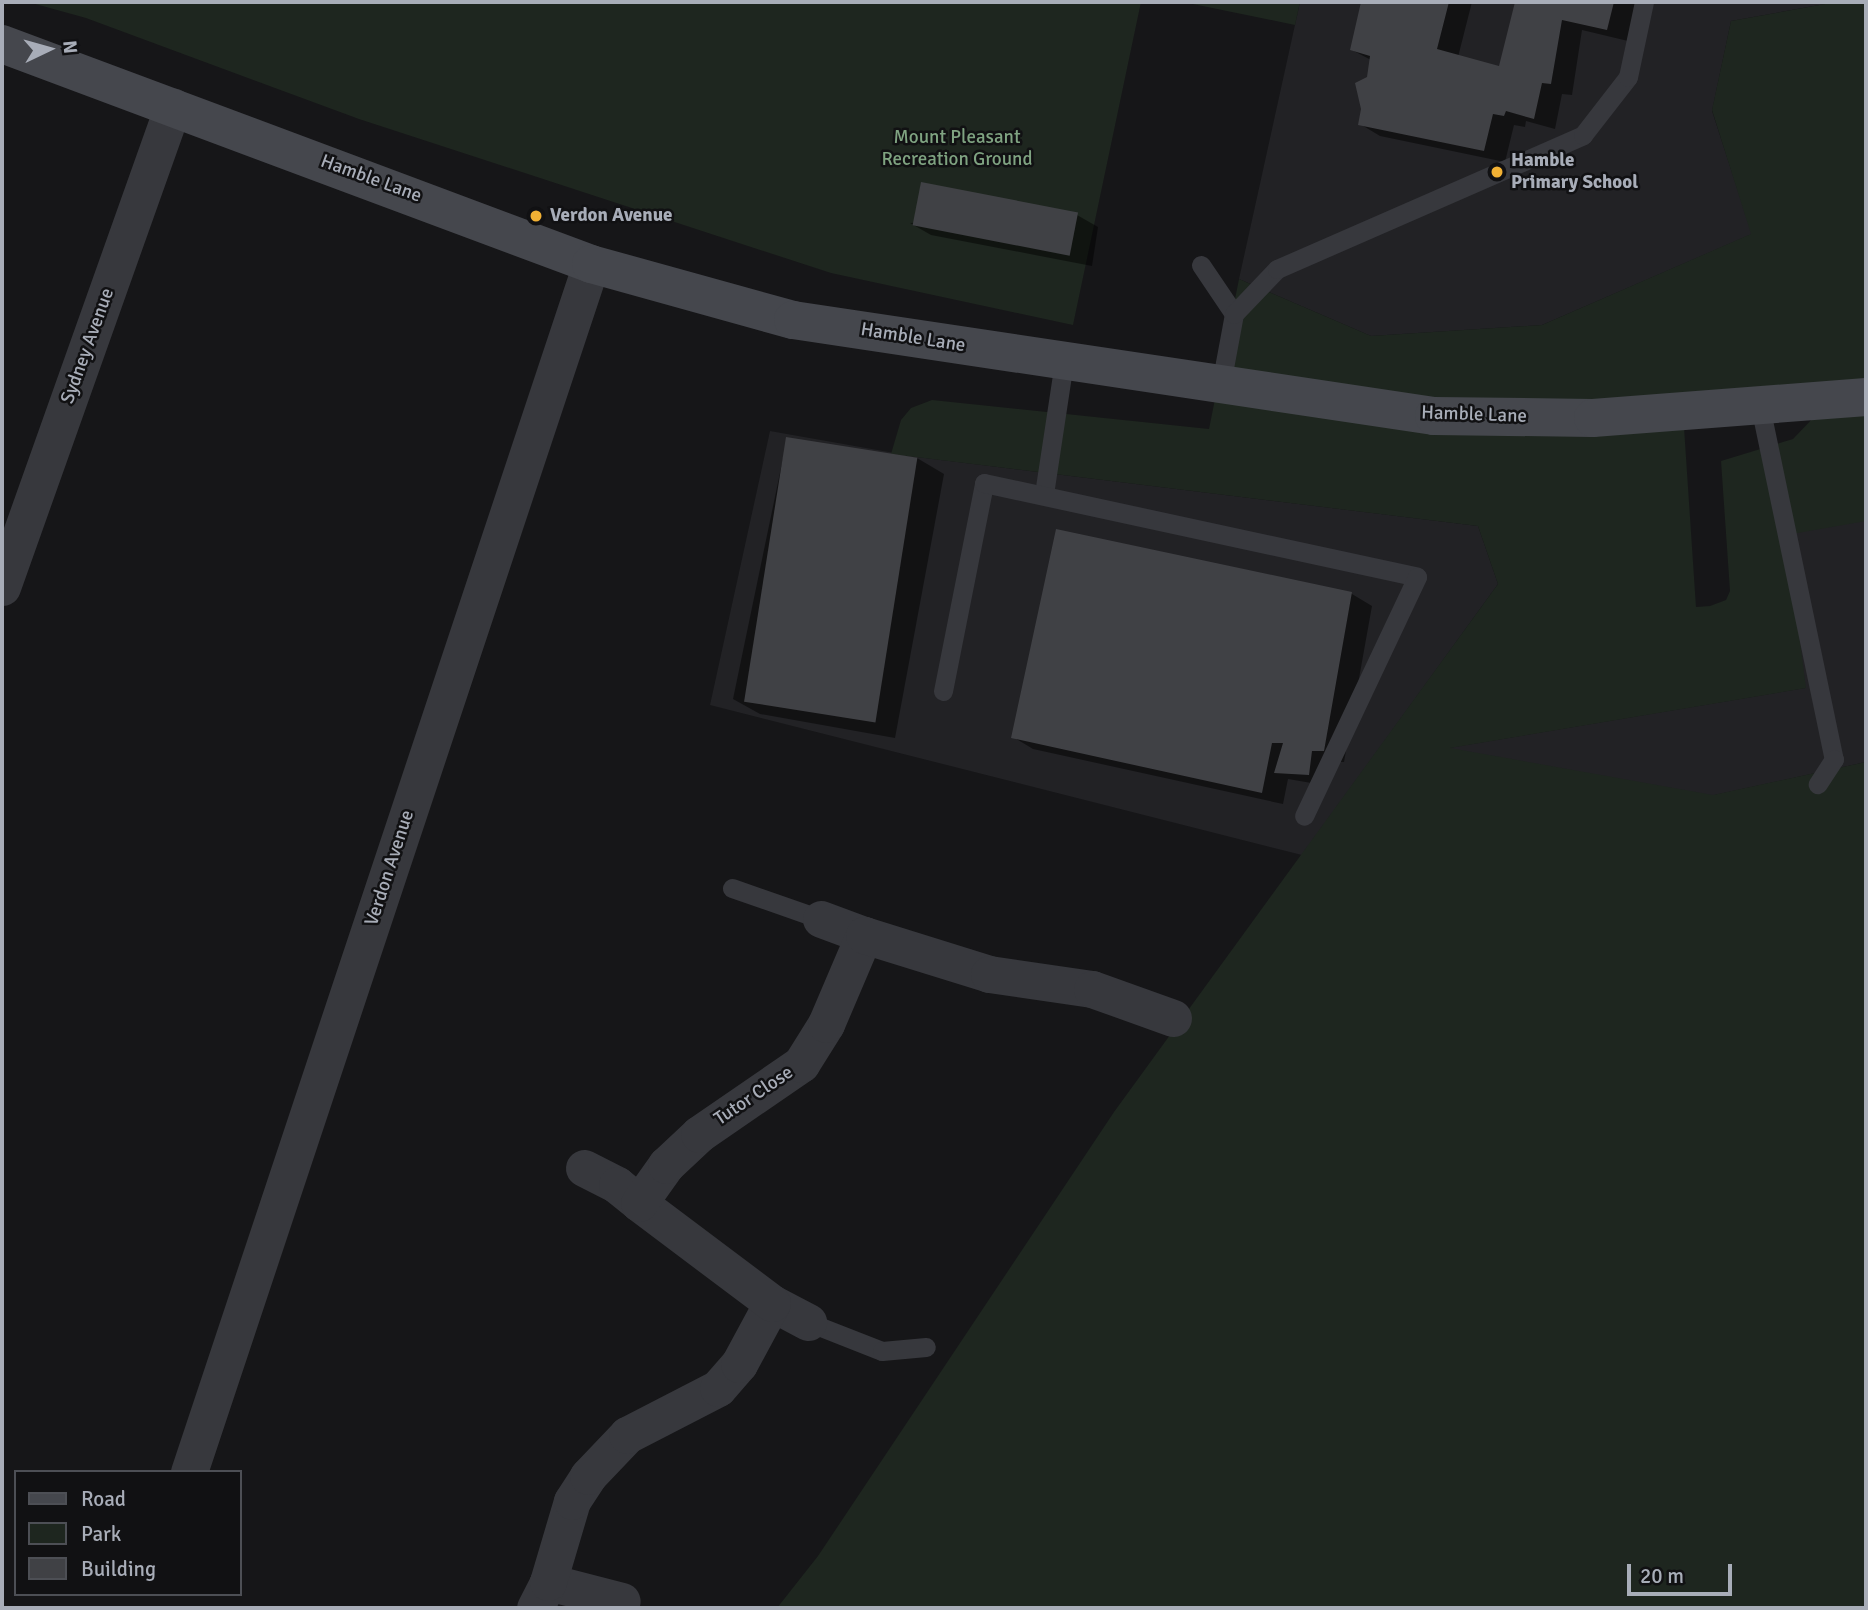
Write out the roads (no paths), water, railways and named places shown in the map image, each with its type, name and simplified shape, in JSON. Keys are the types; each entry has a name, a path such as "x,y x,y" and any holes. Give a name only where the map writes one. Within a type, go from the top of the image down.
{"main road":[{"name":"Hamble Lane","path":"2,44 591,264 793,320 1434,416 1593,418 1866,397"}],"street":[{"name":"Sydney Avenue","path":"2,587 173,106"},
{"name":"Verdon Avenue","path":"190,1470 591,264"},
{"path":"821,919 989,974 1092,989 1173,1018"},
{"name":"Tutor Close","path":"639,1203 666,1165 699,1134 801,1064 826,1024 864,935"},
{"path":"584,1168 617,1185 772,1303 808,1322"},
{"path":"621,1601 541,1595 572,1502 588,1476 627,1435 718,1388 739,1364 772,1303"}],"lane":[{"path":"1221,384 1234,314 1277,269 1583,135 1628,77 1644,2"},
{"path":"1200,265 1234,314"},
{"path":"1044,494 1064,361"},
{"path":"1760,406 1834,759 1818,784"},
{"path":"943,691 984,483 1417,577 1304,816"},
{"path":"732,888 821,919"},
{"path":"808,1322 882,1351 926,1348"}],"place":[{"name":"Hamble Primary School","path":"1497,172"},
{"name":"Verdon Avenue","path":"536,216"}],"park label":[{"name":"Mount Pleasant Recreation Ground","path":"957,149"}]}
